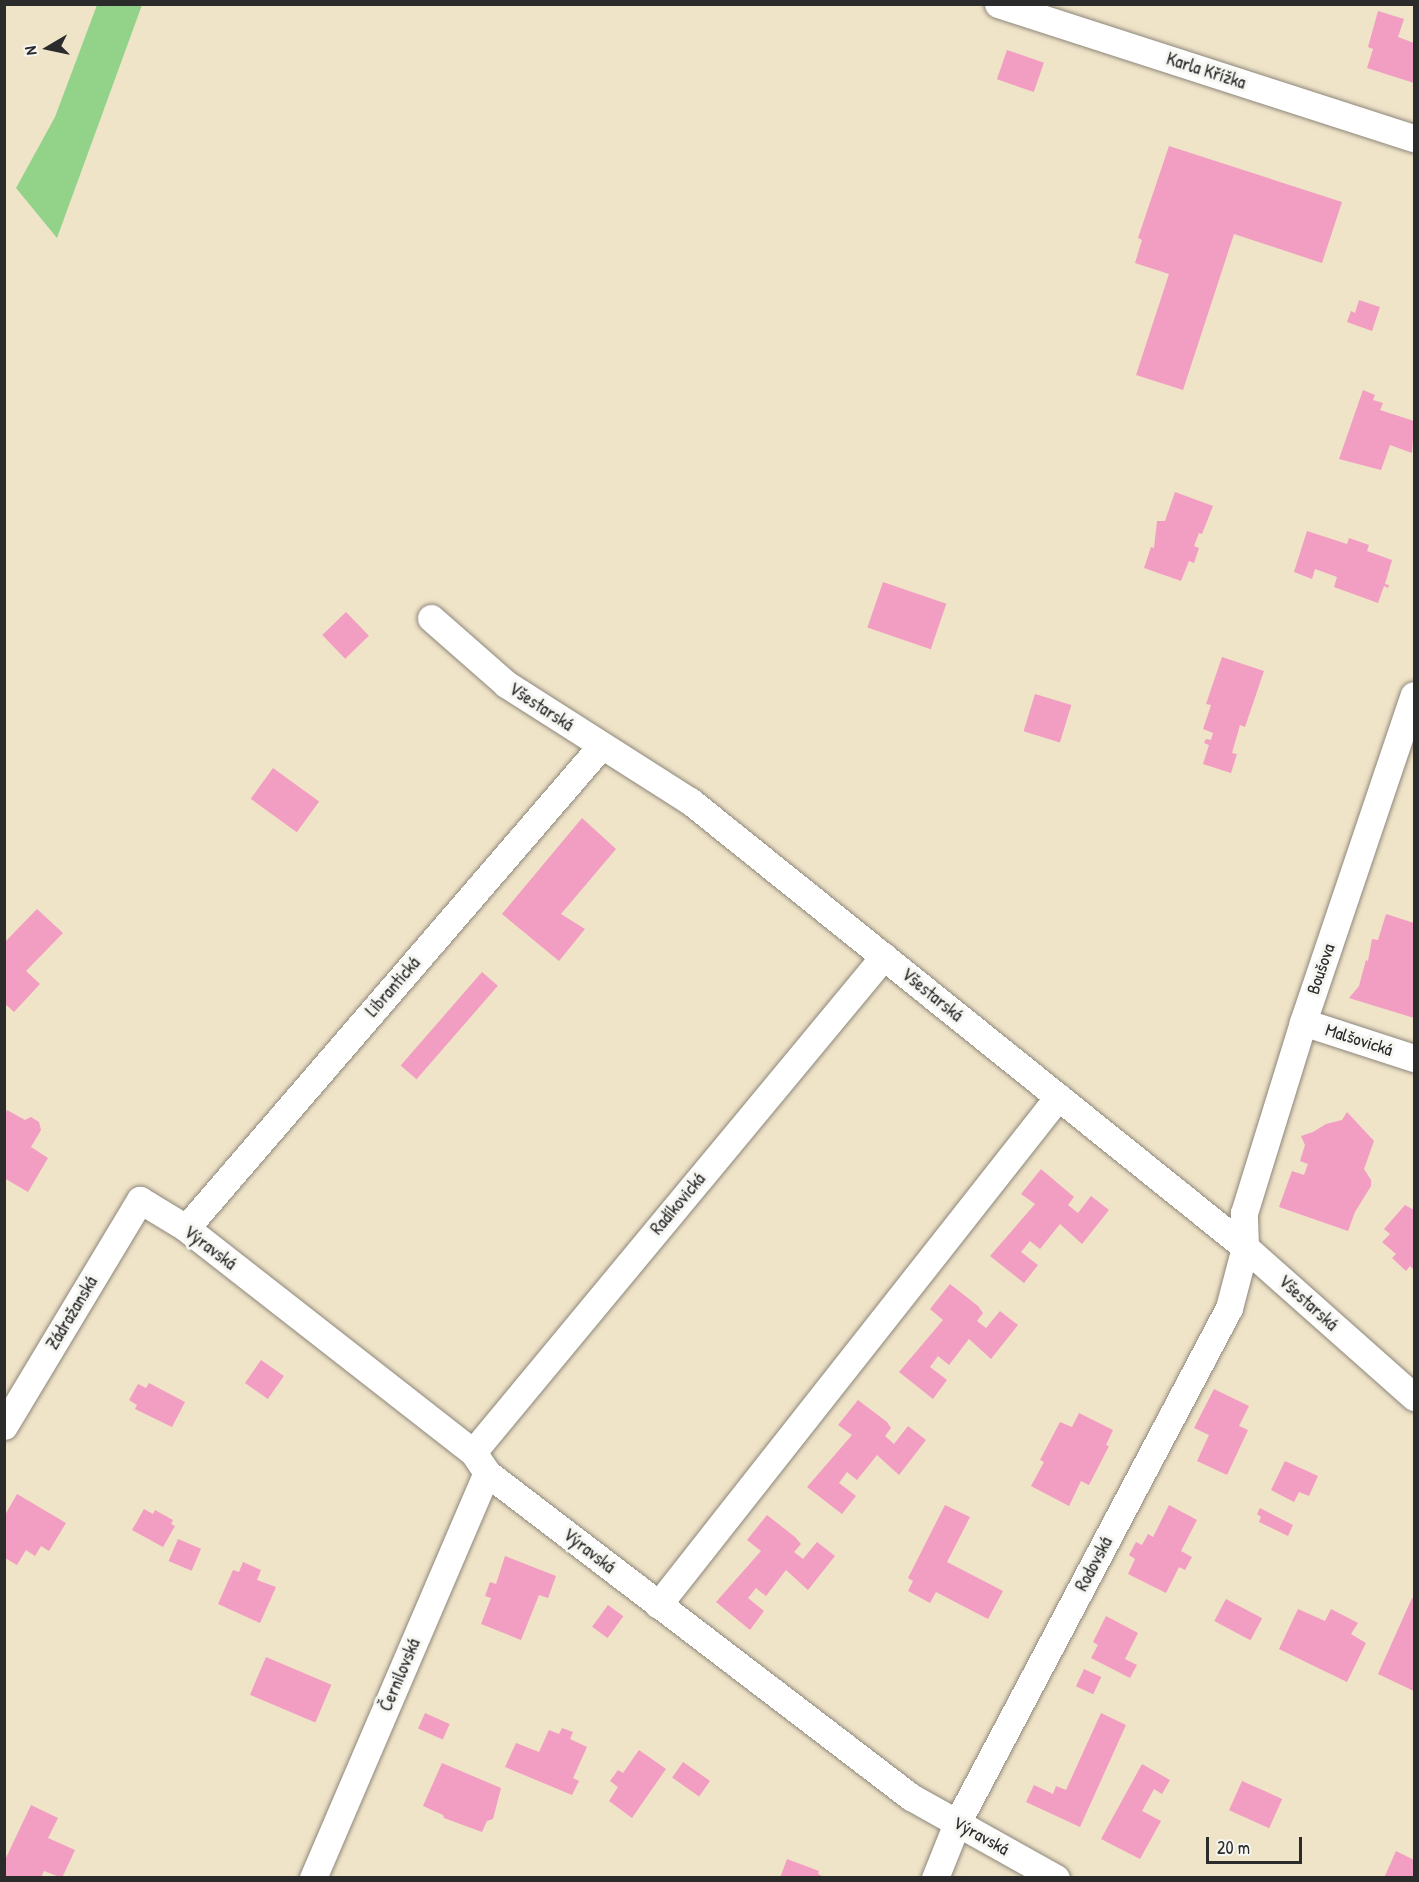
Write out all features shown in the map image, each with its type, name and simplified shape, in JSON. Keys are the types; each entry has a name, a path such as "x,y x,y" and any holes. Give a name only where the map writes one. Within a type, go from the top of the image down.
{"street":[{"name":"Karla Křížka","path":"998,4 1414,138"},
{"name":"Všestarská","path":"431,618 506,684 690,801 1245,1247 1414,1397"},
{"name":"Boušova","path":"1245,1247 1244,1213 1304,1022 1414,694"},
{"name":"Librantická","path":"186,1228 601,746"},
{"name":"Radíkovická","path":"480,1462 884,956"},
{"name":"Malšovická","path":"1304,1022 1414,1058"},
{"path":"658,1605 1058,1097"},
{"name":"Výravská","path":"140,1200 186,1228 658,1605 911,1797 1056,1878"},
{"name":"Zádražanská","path":"4,1426 140,1200"},
{"name":"Rodovská","path":"935,1878 957,1823 1229,1308 1245,1247"},
{"name":"Černilovská","path":"313,1878 480,1462"}],"green space":[{"path":"97,5 142,5 57,238 16,188 55,117"}],"building":[{"path":"1378,11 1404,19 1398,37 1414,43 1414,83 1367,68 1373,49 1368,47"},
{"path":"1007,50 1044,63 1034,92 997,79"},
{"path":"1169,146 1342,202 1322,263 1234,234 1183,390 1136,375 1169,274 1135,263 1142,240 1138,238"},
{"path":"1359,300 1380,307 1372,331 1347,322 1351,311 1355,313"},
{"path":"1363,390 1375,395 1373,400 1383,403 1380,410 1414,421 1412,453 1390,445 1381,470 1339,459"},
{"path":"1175,492 1213,506 1202,534 1199,533 1194,546 1199,548 1194,563 1189,561 1181,581 1144,568 1151,547 1154,548 1157,521 1165,521"},
{"path":"1307,531 1347,544 1349,538 1369,545 1367,551 1392,560 1385,584 1389,585 1388,588 1384,586 1378,603 1334,587 1337,577 1315,569 1312,579 1294,572"},
{"path":"883,582 946,604 931,649 867,627"},
{"path":"346,612 369,636 345,659 322,635"},
{"path":"1222,657 1264,671 1245,727 1240,725 1232,753 1237,754 1231,773 1203,764 1209,745 1204,743 1206,739 1211,740 1213,733 1203,729 1211,705 1206,704"},
{"path":"1035,694 1071,705 1060,742 1024,731"},
{"path":"273,768 319,802 297,832 251,799"},
{"path":"582,818 616,849 561,914 585,929 559,961 502,914"},
{"path":"37,909 63,933 26,971 40,984 14,1012 4,1003 4,943"},
{"path":"1386,914 1414,923 1414,1018 1349,998 1359,986 1366,960 1368,961 1372,939 1378,940"},
{"path":"482,972 498,986 416,1079 401,1066"},
{"path":"7,1110 25,1120 31,1117 39,1122 41,1130 31,1147 48,1158 28,1192 4,1178 4,1115"},
{"path":"1347,1112 1374,1141 1364,1169 1371,1180 1371,1186 1355,1212 1348,1231 1279,1207 1292,1171 1304,1175 1308,1164 1300,1161 1305,1145 1301,1136 1326,1124 1342,1120"},
{"path":"1041,1169 1074,1197 1068,1205 1078,1213 1091,1196 1109,1210 1082,1244 1060,1224 1040,1249 1030,1241 1021,1252 1038,1265 1024,1283 990,1256 1035,1204 1021,1194"},
{"path":"1405,1205 1414,1210 1414,1270 1410,1266 1406,1271 1392,1258 1396,1254 1382,1242 1390,1234 1384,1229"},
{"path":"950,1284 978,1306 983,1313 977,1321 986,1328 1000,1311 1018,1325 991,1359 969,1339 949,1365 938,1356 930,1367 947,1380 933,1399 899,1372 943,1320 930,1309"},
{"path":"261,1360 284,1376 268,1399 245,1383"},
{"path":"149,1383 185,1402 172,1427 135,1409 137,1405 129,1400 138,1384 146,1388"},
{"path":"1214,1389 1249,1406 1239,1426 1248,1430 1227,1475 1197,1461 1209,1435 1194,1428"},
{"path":"858,1400 887,1422 891,1428 885,1436 894,1444 908,1426 926,1440 899,1475 877,1455 857,1480 847,1472 839,1483 856,1496 842,1514 807,1487 852,1435 838,1425"},
{"path":"1079,1413 1113,1430 1106,1445 1109,1446 1089,1485 1081,1481 1069,1506 1031,1486 1044,1462 1040,1460 1060,1422 1072,1427"},
{"path":"1285,1461 1318,1476 1309,1496 1299,1492 1294,1502 1271,1490"},
{"path":"17,1494 66,1523 49,1551 41,1546 35,1556 26,1550 17,1565 5,1558 5,1515"},
{"path":"945,1505 970,1517 947,1562 1003,1591 988,1619 936,1592 930,1603 908,1591 913,1581 908,1578"},
{"path":"1169,1505 1197,1520 1181,1551 1192,1557 1185,1570 1179,1567 1166,1593 1128,1574 1135,1559 1129,1555 1136,1542 1142,1545 1148,1534 1153,1537"},
{"path":"1260,1508 1293,1525 1288,1536 1259,1522 1261,1517 1257,1514"},
{"path":"144,1509 153,1514 155,1510 173,1520 171,1524 175,1526 163,1547 132,1530"},
{"path":"767,1515 801,1544 794,1552 803,1559 817,1542 835,1556 808,1590 786,1570 766,1596 756,1588 748,1598 764,1611 750,1630 716,1602 761,1551 747,1540"},
{"path":"178,1539 201,1549 192,1571 169,1561"},
{"path":"505,1556 556,1576 548,1598 539,1595 521,1640 481,1624 491,1598 485,1596 490,1582 496,1584"},
{"path":"243,1562 261,1570 257,1580 276,1587 260,1623 218,1604 233,1570 239,1572"},
{"path":"1412,1598 1414,1599 1414,1691 1378,1674"},
{"path":"1226,1599 1262,1618 1250,1640 1214,1621"},
{"path":"608,1605 623,1616 608,1638 592,1627"},
{"path":"1298,1609 1325,1621 1331,1609 1358,1623 1351,1634 1366,1643 1347,1682 1279,1649"},
{"path":"1106,1616 1138,1633 1125,1659 1137,1665 1130,1678 1091,1658 1098,1645 1093,1642"},
{"path":"266,1657 331,1685 315,1722 250,1695"},
{"path":"1084,1669 1101,1677 1093,1694 1076,1686"},
{"path":"425,1713 450,1724 443,1740 418,1729"},
{"path":"1101,1713 1126,1725 1080,1827 1026,1802 1034,1785 1053,1794 1056,1786 1066,1790"},
{"path":"562,1728 573,1732 570,1739 587,1747 573,1778 579,1781 572,1795 505,1767 516,1743 539,1752 549,1730 559,1734"},
{"path":"639,1750 666,1769 632,1818 609,1801 618,1787 610,1781 618,1770 623,1773"},
{"path":"683,1762 710,1781 699,1796 672,1778"},
{"path":"442,1763 501,1788 493,1819 487,1821 482,1832 444,1818 443,1815 423,1806"},
{"path":"1142,1764 1170,1780 1162,1794 1154,1789 1142,1811 1161,1821 1140,1859 1101,1839"},
{"path":"1242,1781 1282,1799 1269,1828 1229,1810"},
{"path":"31,1805 58,1818 48,1838 75,1850 62,1878 44,1871 41,1878 4,1878 4,1862"},
{"path":"1396,1851 1414,1860 1414,1878 1384,1878"},
{"path":"787,1859 819,1871 818,1874 826,1878 780,1878"}]}
